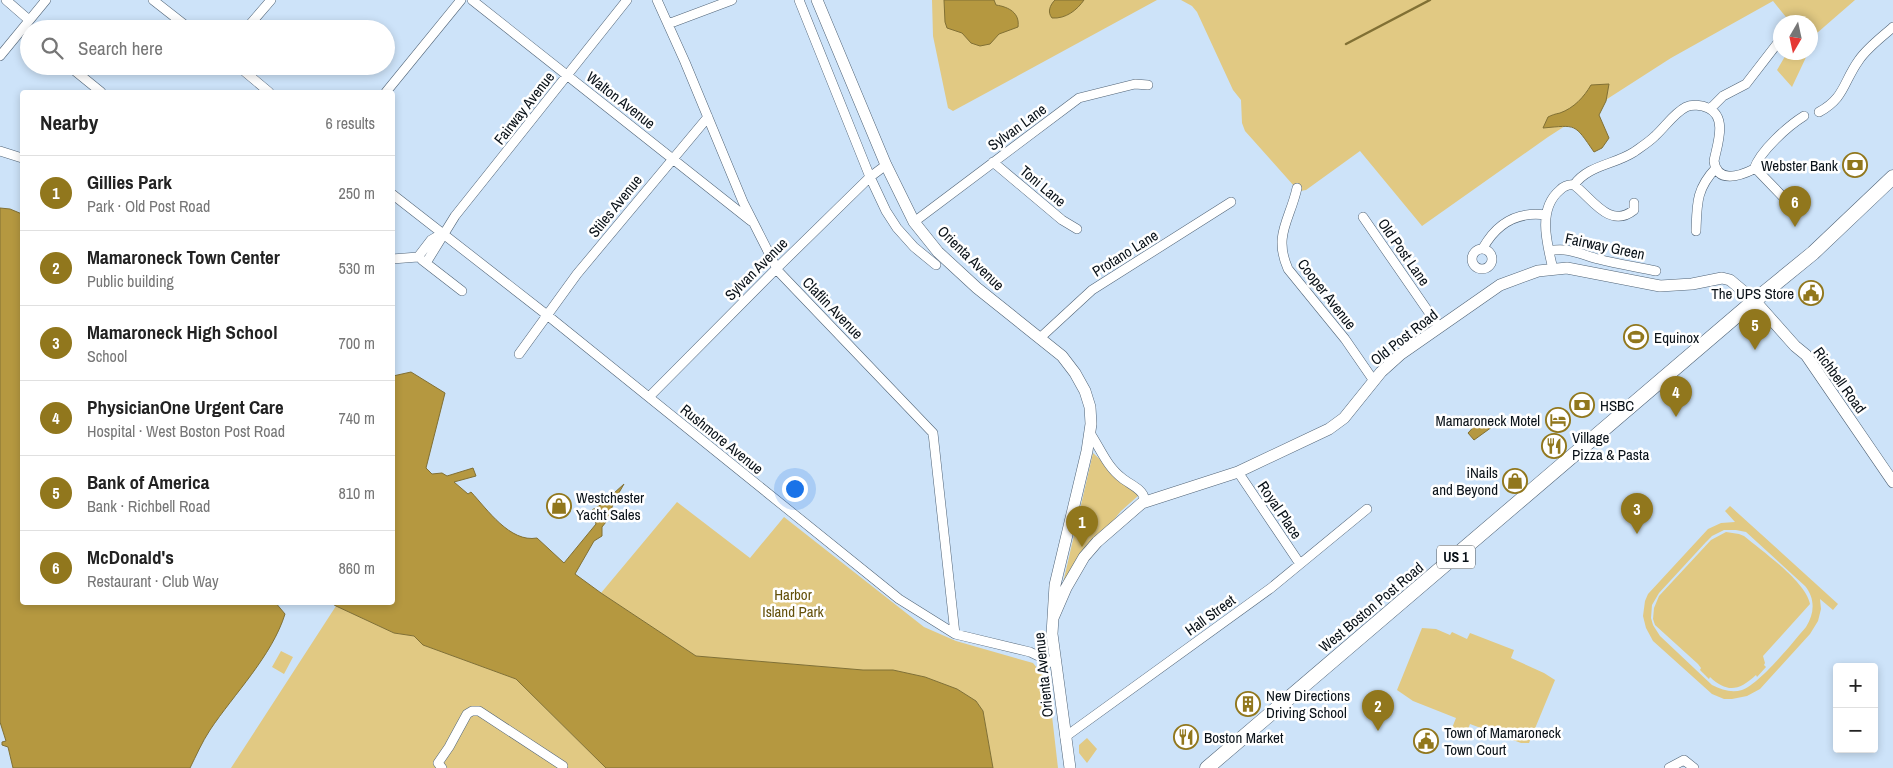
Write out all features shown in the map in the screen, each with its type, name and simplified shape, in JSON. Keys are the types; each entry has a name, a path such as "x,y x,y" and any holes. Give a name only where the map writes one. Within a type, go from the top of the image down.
{"main road":[{"name":"West Boston Post Road","path":"1208,768 1813,253 1893,177"}],"street":[{"path":"6,0 29,20 46,0"},
{"path":"153,0 179,20"},
{"path":"253,20 270,0"},
{"path":"388,90 461,0"},
{"name":"Walton Avenue","path":"472,0 754,223"},
{"name":"Fairway Avenue","path":"422,260 432,240 443,233 627,0"},
{"name":"Claflin Avenue","path":"657,0 743,202 778,271 933,433 955,634"},
{"path":"668,24 732,0"},
{"name":"Orienta Avenue","path":"799,0 870,177 886,211 897,228 914,247 936,266"},
{"name":"Orienta Avenue","path":"817,0 886,164 914,222 938,252 977,288 1062,356 1075,373 1085,391 1090,406 1091,424 1087,451 1055,586 1052,634 1070,768"},
{"path":"1819,112 1837,99 1859,59 1893,28"},
{"path":"0,56 20,36"},
{"path":"1710,109 1723,96 1746,84 1773,49"},
{"path":"830,75 846,69"},
{"path":"80,75 99,90"},
{"path":"249,75 267,90"},
{"name":"Sylvan Lane","path":"914,222 1079,98 1126,86 1148,85"},
{"path":"1574,185 1579,177 1587,172 1631,154 1648,143 1687,106 1702,106 1710,109 1719,120 1720,129 1714,161 1719,173 1731,177 1738,177 1754,169 1756,162 1782,134 1793,123 1804,116"},
{"name":"Stiles Avenue","path":"519,354 577,274 708,117"},
{"path":"0,151 20,157"},
{"name":"Toni Lane","path":"993,162 1062,220 1077,229"},
{"name":"Sylvan Avenue","path":"649,397 777,268 870,177 886,164"},
{"path":"1696,231 1697,202 1700,190 1716,168"},
{"path":"1754,169 1785,199"},
{"name":"Fairway Green","path":"1553,268 1545,225 1550,203 1558,191 1565,186 1574,185 1596,206 1611,215 1624,216 1630,213 1634,210 1634,203"},
{"name":"Cooper Avenue","path":"1297,188 1283,232 1281,247 1283,258 1288,269 1345,339 1374,381"},
{"name":"Rushmore Avenue","path":"395,196 547,315 899,599 955,634 1030,652 1055,664"},
{"name":"Protano Lane","path":"1041,338 1092,290 1231,202"},
{"path":"1483,248 1490,235 1498,227 1523,214 1546,214"},
{"name":"Old Post Lane","path":"1363,217 1440,327"},
{"name":"Fairway Green","path":"1549,251 1572,250 1599,259 1656,272"},
{"path":"395,259 422,260 462,291"},
{"name":"Old Post Road","path":"1053,618 1066,588 1084,557 1097,542 1142,503 1238,472 1329,429 1344,418 1380,372 1393,361 1500,285 1538,271 1553,268 1578,270 1660,286 1692,284 1722,278 1737,284 1755,301"},
{"name":"Richbell Road","path":"1755,301 1795,346 1806,355 1893,482"},
{"path":"1090,433 1111,467 1120,477 1143,493 1142,503"},
{"name":"Royal Place","path":"1238,472 1300,564"},
{"name":"Hall Street","path":"1065,737 1271,588 1367,509"},
{"path":"442,768 438,763 467,714 472,711 479,711 552,757 563,766 561,768"},
{"path":"1670,768 1684,760 1694,768"}],"green space":[{"path":"932,0 1157,0 953,111 948,108 933,36"},
{"path":"1181,0 1855,0 1818,32 1818,15 1784,15 1773,1 1671,58 1548,137 1422,226 1360,151 1306,190 1300,191 1294,186 1245,131 1242,123 1241,100 1233,90 1197,12 1192,6"},
{"path":"1783,60 1805,60 1792,87 1777,70"},
{"path":"1093,453 1139,495 1121,511 1063,583"},
{"name":"Harbor Island Park","path":"677,502 750,558 784,517 924,627 956,641 1033,663 1048,681 1058,768 993,768 983,711 976,701 957,689 925,677 893,670 863,670 696,656 601,593"},
{"path":"1730,506 1838,604 1833,610 1820,599 1821,609 1818,621 1810,634 1760,689 1747,696 1732,699 1724,699 1712,694 1653,641 1646,628 1643,616 1648,594 1708,529 1721,523 1735,522 1725,511","holes":["1724,530 1746,532 1805,586 1811,596 1813,606 1806,627 1776,662 1749,686 1742,690 1731,691 1712,685 1660,636 1651,618 1652,605 1659,593 1706,542 1712,536"]},
{"path":"1726,532 1744,536 1772,558 1801,586 1810,604 1763,656 1766,667 1757,677 1756,675 1744,684 1733,688 1722,686 1710,677 1709,679 1700,670 1701,668 1698,664 1655,625 1653,619 1654,608 1659,596 1711,540"},
{"path":"336,606 394,633 414,636 423,645 516,679 606,768 231,768"},
{"path":"1422,628 1436,629 1450,635 1452,632 1467,639 1470,633 1514,650 1511,658 1555,680 1529,743 1521,743 1470,724 1466,734 1452,728 1456,718 1413,701 1397,690"},
{"path":"281,651 293,657 284,674 272,667"},
{"path":"1087,738 1097,749 1087,763 1079,753 1079,745"}],"shaded area":[{"path":"944,0 994,0 996,5 1005,7 1015,14 1018,27 999,34 990,44 980,46 971,43 962,33 947,28"},
{"path":"1055,0 1084,0 1071,13 1062,17 1052,18 1050,9"},
{"path":"1609,84 1606,101 1599,115 1609,138 1602,148 1594,152 1574,128 1562,126 1543,128 1548,117 1565,111 1574,105 1582,98 1591,85"},
{"path":"0,208 10,209 20,213 20,605 278,605 285,614 279,630 262,660 210,730 190,768 13,768 8,747 2,745 2,742 6,741 0,722"},
{"path":"411,372 445,393 426,468 432,474 442,473 447,476 473,468 476,476 454,482 468,494 471,492 508,530 527,538 537,538 564,563 596,524 592,510 602,504 624,484 613,503 610,517 602,527 602,536 594,541 575,574 696,656 863,670 893,670 925,677 957,689 976,701 983,711 993,768 606,768 516,679 423,645 414,636 394,633 334,605 395,605 395,376"},
{"path":"1483,417 1492,427 1474,440 1468,433"}],"waterway":[{"path":"1346,44 1430,0"}],"place":[{"name":"Webster Bank","path":"1855,165"},
{"name":"McDonald's","path":"1795,227"},
{"name":"The UPS Store","path":"1811,293"},
{"name":"Equinox","path":"1636,337"},
{"name":"Bank of America","path":"1755,350"},
{"name":"HSBC","path":"1582,405"},
{"name":"PhysicianOne Urgent Care","path":"1676,417"},
{"name":"Mamaroneck Motel","path":"1558,420"},
{"name":"Village Pizza & Pasta","path":"1554,446"},
{"name":"iNails and Beyond","path":"1515,481"},
{"name":"Westchester Yacht Sales","path":"559,506"},
{"name":"Mamaroneck High School","path":"1637,534"},
{"name":"Gillies Park","path":"1082,547"},
{"name":"New Directions Driving School","path":"1248,704"},
{"name":"Mamaroneck Town Center","path":"1378,731"},
{"name":"Boston Market","path":"1186,737"},
{"name":"Town of Mamaroneck Town Court","path":"1426,741"}]}
